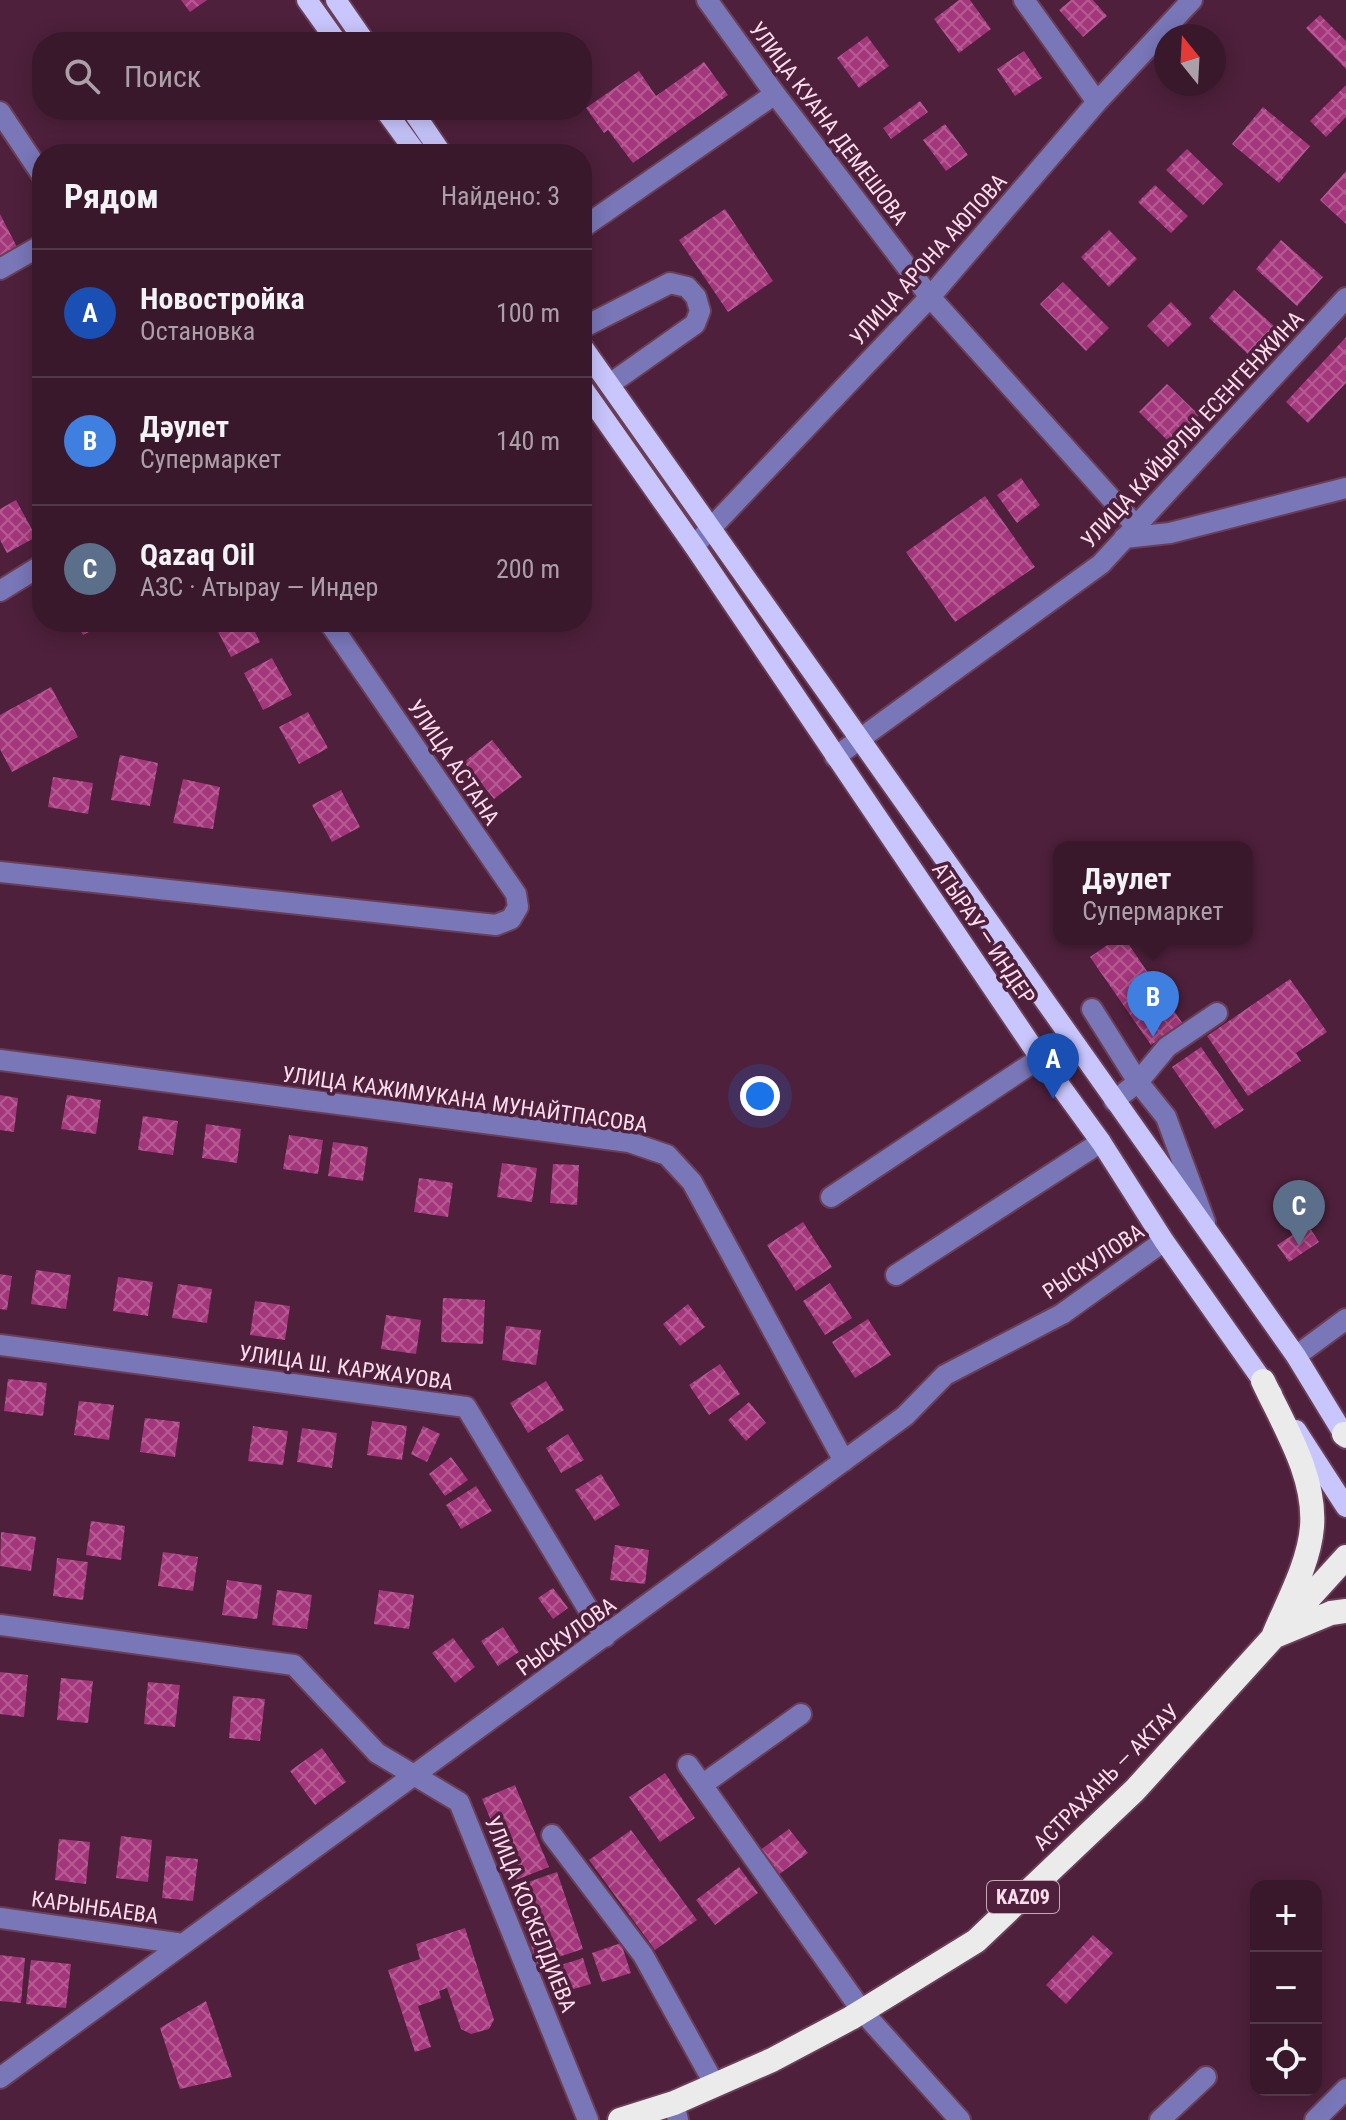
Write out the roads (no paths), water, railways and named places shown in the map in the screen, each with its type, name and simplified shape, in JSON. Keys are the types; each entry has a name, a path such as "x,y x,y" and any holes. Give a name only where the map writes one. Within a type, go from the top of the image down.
{"highway":[{"path":"1263,1381 1295,1449 1312,1506 1312,1530 1302,1564 1273,1637"},
{"name":"АСТРАХАНЬ — АКТАУ","path":"620,2120 676,2112 715,2085 772,2060 862,2011 976,1941 1135,1790 1345,1560"},
{"path":"1273,1637 1331,1613 1346,1611"}],"main road":[{"path":"307,0 330,32"},
{"path":"336,0 358,32"},
{"path":"392,120 410,144"},
{"path":"419,120 435,144"},
{"name":"АТЫРАУ — ИНДЕР","path":"592,360 1296,1356 1345,1435"},
{"name":"АТЫРАУ — ИНДЕР","path":"592,401 694,546 1040,1058 1101,1142 1164,1241 1263,1381 1346,1507"}],"street":[{"name":"УЛИЦА КУАНА ДЕМЕШОВА","path":"707,0 930,297 1129,532"},
{"path":"1024,0 1097,102"},
{"name":"УЛИЦА АРОНА АЮПОВА","path":"694,546 930,297 1097,102 1192,0"},
{"path":"592,221 775,94"},
{"path":"0,112 32,160"},
{"path":"0,269 32,251"},
{"path":"592,323 670,283 687,287 696,297 700,311 695,324 610,384"},
{"name":"УЛИЦА КАЙЫРЛЫ ЕСЕНГЕНЖИНА","path":"835,757 1101,564 1346,298"},
{"path":"1129,532 1170,533 1346,488"},
{"path":"0,591 32,571"},
{"name":"УЛИЦА АСТАНА","path":"0,872 496,925 511,919 518,907 516,894 336,632"},
{"path":"1092,1009 1138,1082 1166,1117 1209,1234"},
{"path":"1114,1101 1138,1082 1167,1047 1217,1013"},
{"path":"831,1197 1040,1058"},
{"name":"УЛИЦА КАЖИМУКАНА МУНАЙТПАСОВА","path":"0,1060 629,1142 667,1155 692,1182 844,1461"},
{"path":"896,1275 1101,1142"},
{"name":"РЫСКУЛОВА","path":"0,2078 905,1416 945,1375 1062,1314 1164,1241"},
{"path":"1296,1356 1346,1319"},
{"name":"УЛИЦА Ш. КАРЖАУОВА","path":"0,1345 466,1407 605,1637"},
{"name":"УЛИЦА КОСКЕЛДИЕВА","path":"0,1625 294,1665 377,1753 459,1802 588,2120"},
{"path":"702,1785 801,1714"},
{"path":"688,1765 862,2011 960,2120"},
{"path":"552,1835 643,1955 715,2085"},
{"name":"КАРЫНБАЕВА","path":"0,1918 183,1944"},
{"path":"1160,2120 1206,2077"},
{"path":"1315,2120 1346,2089"}],"place":[{"name":"Дәулет","path":"1153,1037"},
{"name":"Новостройка","path":"1053,1099"},
{"name":"Qazaq Oil","path":"1299,1246"}]}
